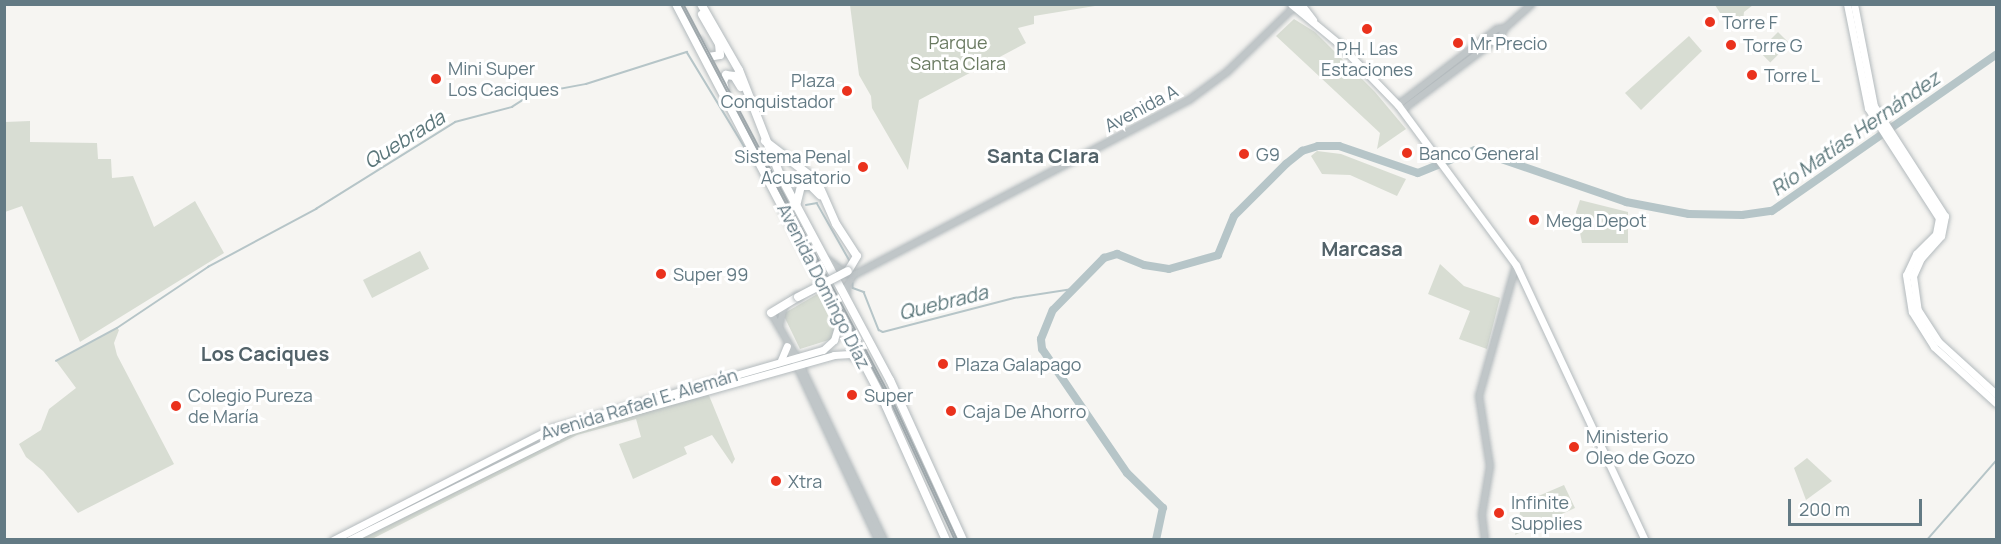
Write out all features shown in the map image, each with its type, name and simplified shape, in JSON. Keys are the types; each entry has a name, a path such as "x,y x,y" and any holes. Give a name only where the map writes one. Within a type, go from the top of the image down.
{"main road":[{"name":"Avenida Domingo Díaz","path":"676,4 863,363 946,540"},
{"name":"Avenida Domingo Díaz","path":"700,4 739,70 765,141 796,207 890,380 963,540"},
{"path":"682,18 708,57 718,57 719,44 700,4"},
{"path":"1847,4 1874,114 1945,216 1941,237 1921,258 1912,276 1918,310 1939,342 1996,394"},
{"path":"1854,4 1874,114"},
{"path":"1296,5 1400,108 1437,154 1516,265 1645,540"},
{"path":"748,140 724,89 726,75 737,79 762,132"},
{"path":"765,141 807,169 817,181 826,204"},
{"path":"1898,150 1939,223 1936,234 1916,254 1906,274 1912,312 1934,347 1996,403"},
{"path":"771,313 798,297 851,273 857,256 816,189 807,185 798,191 796,207"},
{"name":"Avenida Rafael E. Alemán","path":"333,540 552,428 778,361 796,361 829,345 840,320"},
{"path":"778,361 785,356 787,344"},
{"name":"Avenida Rafael E. Alemán","path":"349,540 555,435 796,361 842,354 863,363"}],"street":[{"path":"1400,108 1501,36 1505,27 1532,4"},
{"name":"Avenida A","path":"851,273 1189,100 1227,72 1296,5"},
{"path":"822,254 846,274 851,273 847,286 847,299"},
{"path":"1485,540 1482,514 1490,466 1479,396 1516,265"},
{"path":"779,327 785,304"},
{"path":"771,313 884,540"},
{"path":"796,361 878,540"}],"green space":[{"name":"Parque Santa Clara","path":"850,4 1101,5 1034,16 1034,24 1018,28 1026,43 919,100 908,170 872,108 871,96 859,75"},
{"path":"1715,5 1753,5 1744,12 1743,21 1724,19"},
{"path":"1294,19 1315,32 1375,92 1406,129 1377,149 1380,133 1276,36"},
{"path":"1778,32 1789,43 1770,62 1759,51"},
{"path":"1689,36 1702,51 1641,110 1625,93"},
{"path":"30,121 30,142 97,143 98,159 111,159 112,178 133,176 154,227 195,201 224,253 80,342 22,206 5,212 5,122"},
{"path":"1317,151 1341,154 1406,179 1397,196 1350,175 1322,174 1311,156"},
{"path":"1580,200 1628,212 1628,243 1582,243 1576,212"},
{"path":"420,251 429,269 372,298 363,280"},
{"path":"1440,264 1464,286 1500,298 1487,349 1459,339 1470,311 1428,294"},
{"path":"826,289 836,315 832,339 800,349 783,314"},
{"path":"117,328 119,330 114,343 117,355 174,464 78,513 43,471 26,457 19,444 41,430 49,409 76,388 56,361"},
{"path":"708,393 735,459 732,464 712,435 684,447 687,454 633,479 619,444 641,437 636,419 577,435 372,539 357,540 558,436"},
{"path":"1807,458 1832,481 1806,500 1794,468"},
{"path":"1564,485 1575,508 1515,535 1522,503"}],"waterway":[{"name":"Quebrada","path":"56,361 117,328 208,267 316,209 455,122 512,107 532,94 586,84 687,52 755,164"},
{"name":"Río Matías Hernández","path":"1156,540 1163,508 1127,473 1042,349 1041,339 1053,310 1104,258 1117,254 1144,265 1169,269 1218,255 1234,216 1286,164 1302,151 1318,146 1339,146 1418,173 1475,150 1626,202 1689,214 1742,215 1772,211 1996,55"},
{"name":"Quebrada","path":"806,205 817,203 850,261"},
{"name":"Quebrada","path":"853,283 853,288 864,292 879,330 883,332 1014,298 1072,289"},
{"path":"1927,540 1996,461"}],"railway":[{"path":"682,4 891,400 956,540"}],"place":[{"name":"Torre F","path":"1710,22"},
{"name":"P.H. Las Estaciones","path":"1367,29"},
{"name":"Mr Precio","path":"1458,43"},
{"name":"Torre G","path":"1731,45"},
{"name":"Torre L","path":"1752,75"},
{"name":"Mini Super Los Caciques","path":"436,79"},
{"name":"Plaza Conquistador","path":"847,91"},
{"name":"Banco General","path":"1407,153"},
{"name":"G9","path":"1244,154"},
{"name":"Sistema Penal Acusatorio","path":"863,167"},
{"name":"Mega Depot","path":"1534,220"},
{"name":"Super 99","path":"661,274"},
{"name":"Plaza Galapago","path":"943,364"},
{"name":"Super","path":"852,395"},
{"name":"Colegio Pureza de María","path":"176,406"},
{"name":"Caja De Ahorro","path":"951,411"},
{"name":"Ministerio Oleo de Gozo","path":"1574,447"},
{"name":"Xtra","path":"776,481"},
{"name":"Infinite Supplies","path":"1499,513"}],"district":[{"name":"Santa Clara","path":"1043,155"},
{"name":"Marcasa","path":"1362,248"},
{"name":"Los Caciques","path":"265,353"}]}
